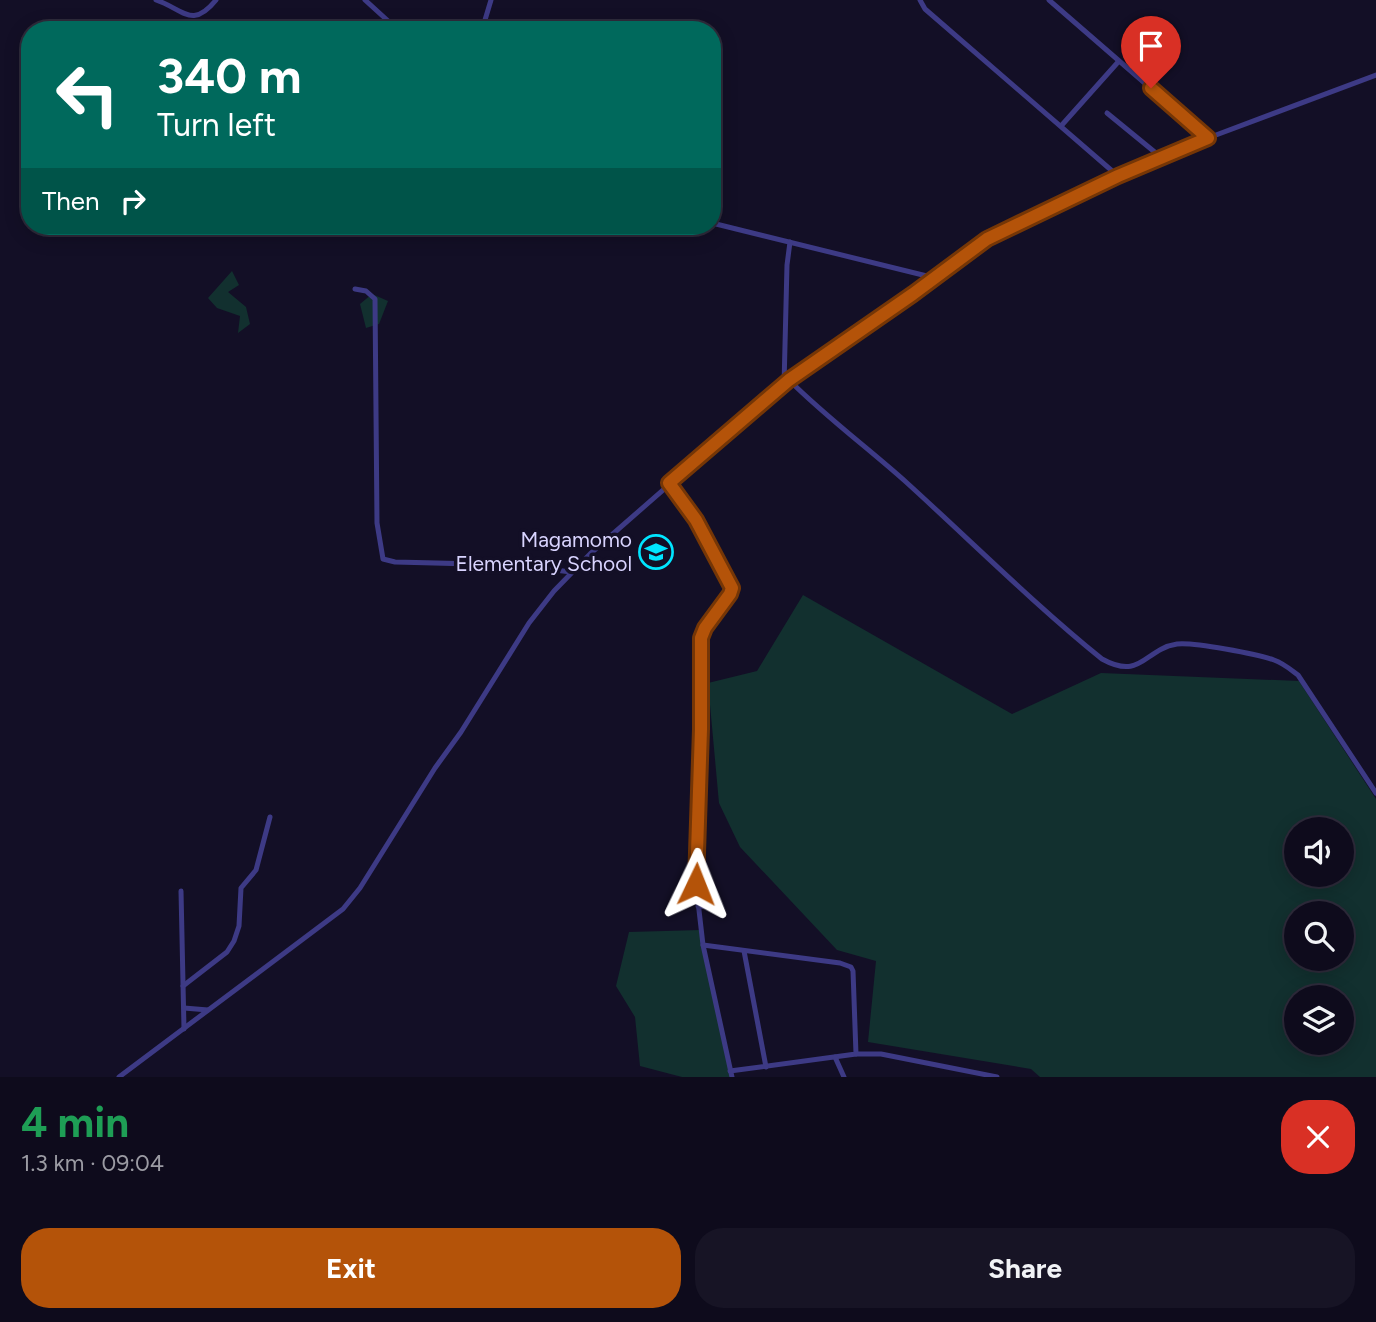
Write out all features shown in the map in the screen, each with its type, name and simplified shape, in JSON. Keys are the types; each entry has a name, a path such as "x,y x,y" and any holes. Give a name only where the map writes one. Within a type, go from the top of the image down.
{"street":[{"path":"156,0 193,17 202,14 216,0"},
{"path":"365,0 388,21"},
{"path":"485,21 491,0"},
{"path":"920,0 925,9 1118,176"},
{"path":"1049,0 1208,138"},
{"path":"1061,126 1119,61"},
{"path":"119,1077 343,909 360,888 435,768 461,732 528,623 571,572 786,382 987,239 1118,176 1208,138 1376,75"},
{"path":"1107,113 1162,158"},
{"path":"721,225 935,278"},
{"path":"786,382 787,265 790,242"},
{"path":"355,289 366,291 375,299 377,523 383,559 395,562 515,565 571,572"},
{"path":"786,382 895,472 1102,659 1129,667 1139,664 1162,649 1180,644 1263,657 1286,666 1298,675 1376,793"},
{"path":"669,483 696,520 732,588 701,638 696,884 703,945 731,1074 856,1054 881,1054 997,1077"},
{"path":"183,986 227,952 234,941 240,918 241,888 256,870 270,817"},
{"path":"181,891 184,1029"},
{"path":"698,906 718,907"},
{"path":"703,945 840,963 852,968 856,1054"},
{"path":"744,951 766,1068"},
{"path":"184,1008 208,1010"},
{"path":"835,1057 844,1077"}],"green space":[{"path":"232,271 239,285 228,292 246,307 250,324 238,333 240,316 217,308 208,298"},
{"path":"372,294 388,301 379,324 366,328 360,304"},
{"path":"803,595 1012,714 1101,673 1299,681 1376,799 1376,1077 1040,1077 1031,1069 868,1042 876,961 837,950 740,847 719,803 708,683 757,671"},
{"path":"701,930 732,1077 682,1077 640,1066 635,1017 616,986 629,932"}],"place":[{"name":"Magamomo Elementary School","path":"656,552"}],"route":[{"path":"696,884 701,634 732,588 696,520 669,483 789,380 913,294 976,246 1118,176 1208,138 1151,88"}]}
